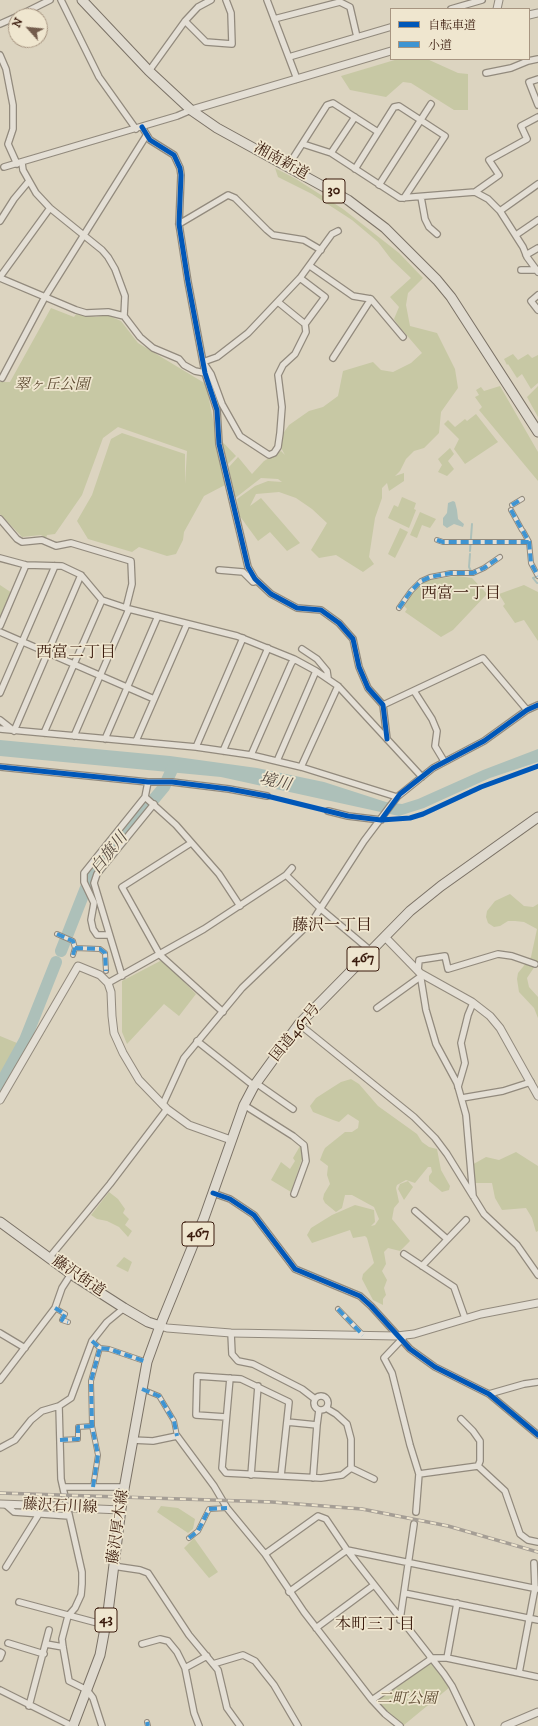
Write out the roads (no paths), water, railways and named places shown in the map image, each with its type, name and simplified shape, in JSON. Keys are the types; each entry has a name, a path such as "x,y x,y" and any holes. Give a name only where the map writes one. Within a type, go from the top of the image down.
{"main road":[{"name":"湘南新道","path":"82,0 149,71 191,110 217,128 288,166 364,211 385,228 437,280 467,319 538,432"},
{"name":"国道467号","path":"160,1326 213,1193 244,1105 255,1085 299,1024 410,911 441,886 538,817"},
{"name":"藤沢街道","path":"1,1225 71,1274 124,1308 148,1322 160,1326"},
{"name":"藤沢厚木線","path":"72,1726 100,1655 106,1625 121,1506 132,1440 147,1362 160,1326"}],"street":[{"path":"34,8 50,0"},
{"path":"61,0 99,76 146,136 156,145 174,155 178,161 181,175 179,224 188,282 205,373 217,410 219,444 248,567 257,581 271,594 283,602 297,608 321,610 339,623 353,640 359,667 368,688 383,705 387,739"},
{"path":"149,71 185,21 198,7 210,0"},
{"path":"185,21 206,42 232,44 231,13 226,0"},
{"path":"267,0 297,79"},
{"path":"454,8 482,0"},
{"path":"274,20 340,2 350,7 357,36"},
{"path":"289,57 390,27"},
{"path":"4,167 139,128 191,110 390,52"},
{"path":"0,55 6,69 13,105 13,128 8,144 36,193 50,208 102,250 115,269 125,296 124,316"},
{"path":"486,73 510,68 526,60"},
{"path":"538,79 529,82 538,105"},
{"path":"288,166 327,105 333,103 378,132"},
{"path":"379,185 430,104"},
{"path":"355,168 394,107 399,106 445,136 404,198"},
{"path":"331,153 355,117"},
{"path":"302,144 331,153 400,198 475,192 499,175 489,160 527,138 521,126 538,117"},
{"path":"2,378 45,297 146,136"},
{"path":"0,221 14,199 29,181"},
{"path":"500,211 538,184"},
{"path":"475,192 488,199 500,211 537,271"},
{"path":"179,224 228,195 235,198 273,235 304,240 321,250"},
{"path":"421,197 425,219 436,234"},
{"path":"50,208 0,277 76,310 86,313 108,312 124,316 140,337 153,348 179,359 184,365 195,371 205,373"},
{"path":"516,235 538,220"},
{"path":"203,362 218,357 248,333 300,278 332,234 338,231"},
{"path":"526,255 538,248"},
{"path":"310,266 353,296 371,300 403,337"},
{"path":"521,270 537,271"},
{"path":"203,362 211,374 222,404 240,436 269,455 274,453 278,447 282,407 278,375 283,365 295,354 306,332 305,324 325,297 300,278"},
{"path":"538,295 531,301 538,310"},
{"path":"333,358 371,300"},
{"path":"278,302 305,324"},
{"path":"522,499 511,508 528,542 531,563 538,576"},
{"path":"0,519 17,539 22,542 42,540 56,546 71,543 131,561 132,584 128,608 74,736"},
{"path":"437,540 444,542 528,542"},
{"path":"0,558 26,565 62,566 81,576 102,600 243,638 316,671 338,686 422,777"},
{"path":"399,608 411,591 421,581 430,577 451,573 473,573 500,558"},
{"path":"0,626 26,565"},
{"path":"0,693 55,566"},
{"path":"219,570 243,572 253,582 257,581"},
{"path":"14,731 81,576"},
{"path":"44,733 102,600"},
{"path":"105,739 158,616"},
{"path":"136,741 187,624"},
{"path":"0,632 154,700"},
{"path":"196,747 243,638"},
{"path":"223,751 268,648"},
{"path":"302,649 317,659 327,671 328,678"},
{"path":"383,705 483,658 527,710"},
{"path":"250,755 294,660"},
{"path":"277,760 316,671"},
{"path":"301,767 338,686"},
{"path":"414,691 432,719 437,731 435,746 444,761"},
{"path":"49,1258 110,1184 165,1107 180,1064 197,1042 224,1012 242,988 308,926 321,909 364,842 395,800 444,761 484,741 527,710 538,705"},
{"path":"0,720 14,731"},
{"path":"0,729 196,747 250,755 277,760 355,783 395,800"},
{"path":"0,767 148,782 160,781 229,788 267,796"},
{"path":"109,935 97,935 93,929 91,920 94,903 83,877 86,869 145,797 148,782"},
{"path":"145,797 176,825 219,874 240,906"},
{"path":"122,976 94,883 97,874 154,804"},
{"path":"328,810 348,816 382,818"},
{"path":"191,843 122,887 160,955 224,1012"},
{"path":"108,983 160,955 240,906 286,875 292,868"},
{"path":"286,875 321,909 371,951"},
{"path":"57,934 73,941 75,948 73,955"},
{"path":"385,937 419,974 473,1003 490,1016 500,1028 538,1096"},
{"path":"75,948 100,949 105,953 106,971"},
{"path":"473,1196 466,1115 458,1087 436,1044 426,1010 419,974 419,960 445,956 448,969 498,954 512,956 535,964"},
{"path":"0,1100 78,966 100,975 108,983 111,992 114,1033 123,1053 139,1080 165,1107 189,1125 231,1140"},
{"path":"377,1008 419,974"},
{"path":"458,1087 465,1063 461,1043 468,1015 473,1003"},
{"path":"299,1024 414,1117 435,1138 447,1154 484,1214 517,1245 538,1275"},
{"path":"197,1042 255,1085 293,1109"},
{"path":"462,1098 502,1091 531,1082"},
{"path":"244,1105 293,1136 304,1145 306,1161 294,1194"},
{"path":"213,1193 230,1199 254,1215 295,1269 360,1296 402,1337 410,1349 435,1367 489,1394 538,1434"},
{"path":"415,1211 447,1239"},
{"path":"422,1266 466,1220"},
{"path":"404,1254 454,1287 465,1318"},
{"path":"0,1380 55,1308 62,1288 71,1274"},
{"path":"160,1326 167,1328 231,1333 402,1337 465,1318 538,1303"},
{"path":"55,1308 65,1314 62,1320 68,1322"},
{"path":"0,1448 15,1440 31,1420 42,1411 60,1406 71,1398 92,1341 107,1322 124,1308"},
{"path":"338,1309 363,1335"},
{"path":"0,1333 25,1348"},
{"path":"231,1333 232,1354 238,1361 253,1364 302,1389 315,1399"},
{"path":"402,1337 384,1358 392,1374 408,1438 419,1474 416,1512"},
{"path":"92,1341 100,1348 109,1349 147,1362"},
{"path":"93,1487 98,1455 92,1426 91,1381 100,1348"},
{"path":"226,1417 196,1415 197,1376 246,1380 289,1402 281,1476"},
{"path":"230,1378 222,1468 226,1473 313,1478 342,1475 351,1468"},
{"path":"489,1394 524,1384 538,1382"},
{"path":"252,1475 258,1386"},
{"path":"142,1388 159,1396 174,1421 177,1436 214,1486 227,1508 265,1554 289,1592 372,1700 385,1714 400,1726"},
{"path":"315,1399 319,1396 325,1398 328,1404 326,1408"},
{"path":"315,1399 314,1406 319,1410"},
{"path":"60,1406 60,1440 63,1487 82,1572 82,1595 75,1608 68,1616 62,1639 69,1681 87,1690 93,1698 102,1726"},
{"path":"319,1410 326,1408 336,1414 347,1424 351,1439 351,1468"},
{"path":"313,1478 319,1410"},
{"path":"461,1418 479,1439 480,1461 478,1466"},
{"path":"287,1422 317,1425"},
{"path":"60,1440 78,1439 78,1427 92,1426"},
{"path":"132,1440 153,1441 177,1436"},
{"path":"419,1474 478,1466"},
{"path":"478,1466 505,1491 520,1534 528,1540 538,1542"},
{"path":"351,1468 374,1479"},
{"path":"63,1487 124,1488"},
{"path":"3,1504 14,1512 69,1516"},
{"name":"藤沢石川線","path":"3,1504 75,1508 121,1506"},
{"path":"189,1538 198,1531 208,1509 227,1508"},
{"path":"6,1567 39,1514"},
{"path":"265,1554 318,1516 326,1519 347,1550 452,1686 471,1726"},
{"path":"400,1620 414,1524"},
{"path":"289,1592 347,1550 536,1588"},
{"path":"519,1673 536,1588 534,1563"},
{"path":"114,1566 140,1570 148,1573 189,1635 213,1664 220,1677 227,1708 240,1726"},
{"path":"316,1628 374,1585"},
{"path":"404,1593 538,1620"},
{"path":"19,1602 106,1625"},
{"path":"447,1658 457,1603"},
{"path":"29,1706 44,1654 49,1630"},
{"path":"142,1644 160,1639 168,1641 177,1652 185,1668 194,1713 199,1726"},
{"path":"8,1643 44,1654"},
{"path":"46,1644 63,1646"},
{"path":"0,1652 2,1653 0,1658"},
{"path":"213,1664 237,1655 252,1658 274,1685 298,1726"},
{"path":"185,1668 207,1656"},
{"path":"372,1700 430,1658 447,1658 538,1677"},
{"path":"0,1690 29,1706 72,1726"},
{"path":"505,1726 538,1712"}],"water":[{"path":"453,501 455,502 458,519 464,524 463,527 454,524 447,528 443,525 443,518 447,513 448,503"},
{"name":"境川","path":"0,740 170,756 257,768 324,782 386,802 402,804 418,799 483,770 538,749 538,762 490,778 424,808 399,816 221,777 0,756"}],"waterway":[{"path":"470,551 472,524"},
{"path":"470,554 469,567 471,571"},
{"path":"536,577 533,578 538,583"},
{"name":"白旗川","path":"61,951 91,875 164,787 174,765"},
{"name":"白旗川","path":"0,1085 25,1040 56,962"}],"railway":[{"path":"0,1493 272,1502 362,1509 448,1526 538,1552"}],"district":[{"name":"西富一丁目","path":"461,595"},
{"name":"西富二丁目","path":"76,654"},
{"name":"藤沢一丁目","path":"332,927"},
{"name":"本町三丁目","path":"375,1626"}],"park label":[{"name":"翠ヶ丘公園","path":"52,386"},
{"name":"二町公園","path":"407,1700"}]}
